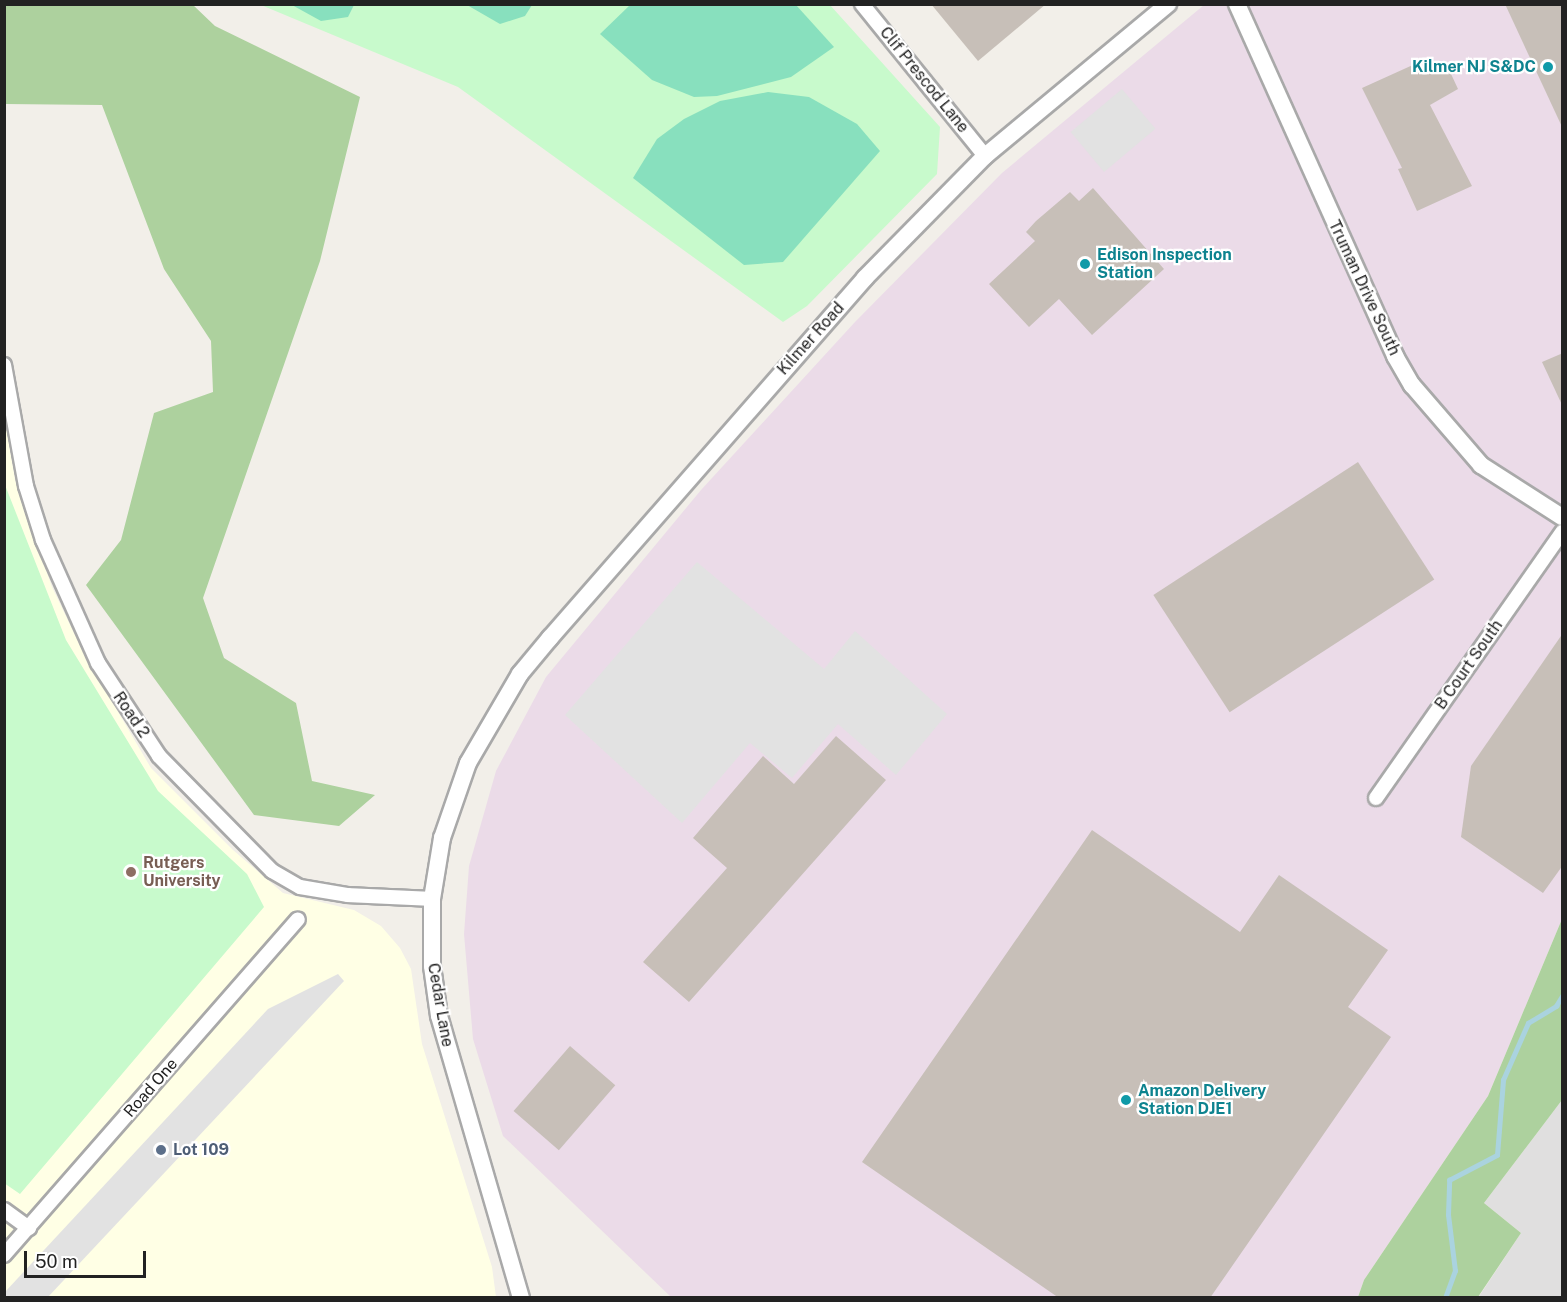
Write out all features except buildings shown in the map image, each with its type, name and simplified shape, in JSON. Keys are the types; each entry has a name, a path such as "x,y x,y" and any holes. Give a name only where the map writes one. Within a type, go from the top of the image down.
{"street":[{"name":"Clif Prescod Lane","path":"862,4 985,156"},
{"name":"Kilmer Road","path":"495,714 528,665 659,510 865,278 985,156 1168,4"},
{"name":"Truman Drive South","path":"1237,4 1390,345 1412,385 1481,465 1563,517"},
{"name":"Road 2","path":"4,365 26,486 43,540 98,663 159,756 272,871 300,886 348,895 432,899"},
{"name":"B Court South","path":"1376,798 1563,532"},
{"name":"Cedar Lane","path":"495,714 456,792 442,838 432,899 432,966 439,1016 521,1298"},
{"name":"Road One","path":"4,1256 298,919"},
{"path":"4,1210 29,1228"}],"shaded area":[{"path":"1204,5 1562,5 1562,919 1488,1096 1364,1280 1358,1297 671,1297 503,1136 473,1039 464,934 469,866 496,771 546,677 701,490 855,322 1002,173"},
{"path":"1122,89 1155,129 1104,172 1071,132"},
{"name":"Rutgers University","path":"4,415 15,480 52,587 84,654 151,768 233,850 283,893 354,910 381,926 400,948 411,969 422,1044 492,1267 496,1297 5,1297"},
{"path":"697,562 824,669 855,631 947,714 896,775 838,724 792,778 750,743 682,823 565,715"},
{"name":"Lot 109","path":"338,974 344,981 48,1297 5,1297 5,1292 268,1009"},
{"path":"1562,1100 1562,1297 1478,1298 1521,1233 1484,1203"}],"green space":[{"path":"532,4 525,16 500,24 467,5"},
{"path":"4,5 193,5 215,26 360,97 320,261 203,598 224,658 296,703 312,781 375,795 339,826 254,815 86,585 121,540 154,413 213,392 211,341 164,269 102,105 5,104"},
{"path":"261,5 830,5 940,127 937,174 807,306 783,322 458,87"},
{"path":"292,5 354,5 348,17 321,21"},
{"path":"630,5 796,5 834,47 791,77 717,96 694,97 652,80 600,34"},
{"path":"768,92 809,97 857,124 880,151 783,262 744,265 633,178 657,139 684,119 720,101"},
{"path":"5,485 66,640 158,791 247,874 264,907 20,1194 4,1183"},
{"path":"1562,919 1562,1100 1484,1203 1521,1233 1478,1297 1358,1297 1364,1280 1488,1096"}],"waterway":[{"path":"1445,1298 1455,1271 1448,1215 1449,1180 1497,1155 1503,1080 1528,1023 1556,1006 1562,996"}],"place":[{"name":"Kilmer NJ S&DC","path":"1548,67"},
{"name":"Edison Inspection Station","path":"1085,264"},
{"name":"Rutgers University","path":"131,872"},
{"name":"Amazon Delivery Station DJE1","path":"1126,1100"},
{"name":"Lot 109","path":"161,1150"}]}
